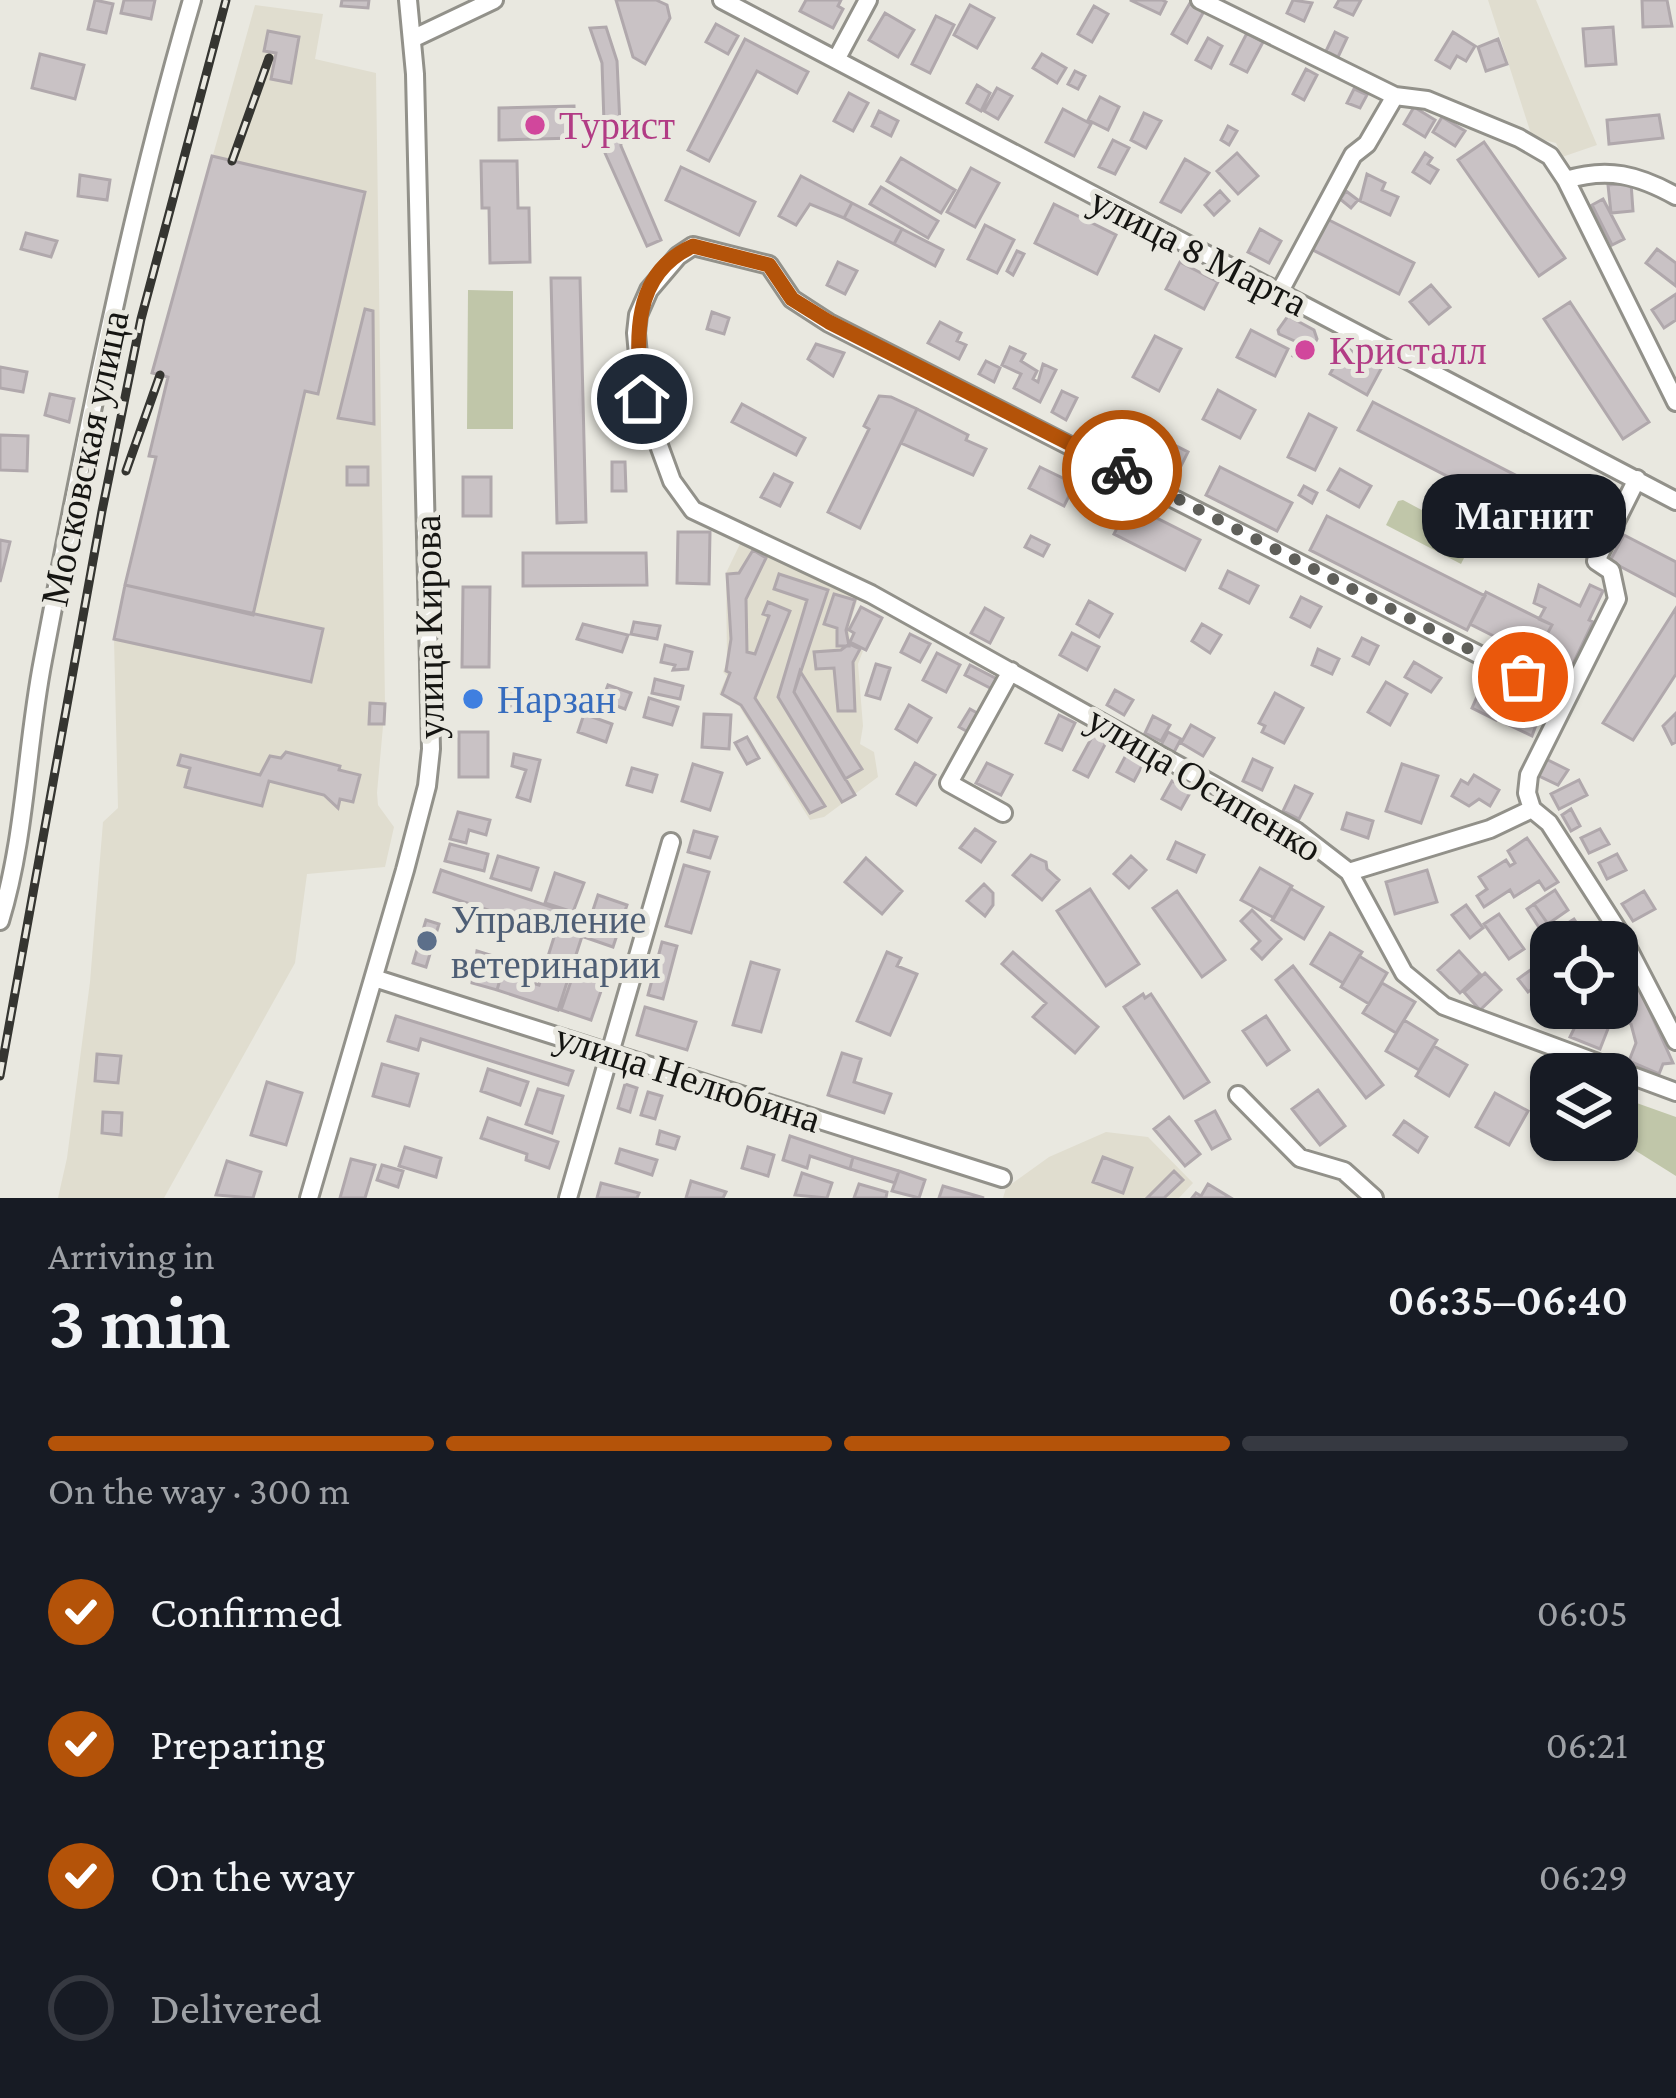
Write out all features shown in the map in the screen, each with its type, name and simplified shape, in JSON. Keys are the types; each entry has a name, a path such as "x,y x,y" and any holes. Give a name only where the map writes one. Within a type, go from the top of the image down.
{"street":[{"name":"Московская улица","path":"0,921 14,875 41,668 96,389 192,0"},
{"name":"улица Кирова","path":"309,1198 428,786 432,731 408,0"},
{"path":"412,39 494,0"},
{"name":"улица 8 Марта","path":"722,0 1676,501"},
{"path":"836,58 868,0"},
{"path":"1200,0 1395,96 1427,100 1550,156 1676,402"},
{"path":"1279,292 1353,155 1367,144 1395,96"},
{"path":"1566,180 1618,172 1676,196"},
{"name":"улица Осипенко","path":"1564,698 829,322 792,299 769,265 693,246 660,274 638,315 642,399 672,482 693,510 871,594 1296,831 1349,872 1404,974 1444,1006 1676,1092"},
{"path":"1636,479 1596,561 1611,572 1615,605 1564,698 1529,775 1527,793 1532,808 1549,824 1621,935 1676,1041"},
{"path":"1003,814 949,783 1011,671"},
{"path":"1349,872 1490,829 1532,808"},
{"path":"568,1198 670,842"},
{"name":"улица Нелюбина","path":"374,978 1002,1178"},
{"path":"1238,1095 1300,1158 1344,1171 1373,1198"}],"shaded area":[{"path":"1488,0 1536,0 1597,145 1562,157 1556,143 1532,137"},
{"path":"255,5 323,14 315,59 376,73 385,704 377,793 378,805 394,827 385,867 307,874 295,963 164,1198 58,1198 90,982 103,822 118,808 114,639 155,458 149,456 167,378 152,373"},
{"path":"741,542 859,595 849,627 850,643 863,651 858,664 860,744 874,752 878,777 824,817 810,820 739,706 719,694 727,676 723,672 727,662 726,573"},
{"path":"1106,1132 1148,1137 1193,1183 1179,1198 1003,1198 1006,1188 1049,1157"}],"green space":[{"path":"468,290 513,291 513,429 467,429"},
{"path":"1403,500 1474,538 1461,564 1386,525"},
{"path":"1638,1103 1676,1117 1676,1176 1638,1152"}],"building":[{"path":"95,0 113,4 106,33 88,29"},
{"path":"124,0 155,0 151,19 121,13"},
{"path":"342,0 369,0 368,8 341,6"},
{"path":"616,0 656,0 667,5 670,18 645,64 633,57"},
{"path":"806,0 841,0 838,6 843,9 833,28 800,11"},
{"path":"1130,0 1162,0 1166,2 1160,14"},
{"path":"1293,0 1312,3 1304,21 1287,13"},
{"path":"1339,0 1361,0 1353,15 1335,7"},
{"path":"1642,0 1667,0 1672,26 1643,27"},
{"path":"1190,3 1204,11 1187,43 1172,34"},
{"path":"970,5 994,18 977,48 954,35"},
{"path":"1094,6 1108,14 1092,42 1078,34"},
{"path":"885,13 914,30 898,57 869,40"},
{"path":"936,16 954,25 930,73 912,64"},
{"path":"716,24 738,36 728,54 706,42"},
{"path":"606,27 617,61 621,146 661,240 647,246 605,153 602,63 590,28"},
{"path":"1613,27 1616,64 1586,66 1583,29"},
{"path":"268,31 299,37 291,83 271,79 276,53 264,51"},
{"path":"1335,32 1347,38 1338,57 1326,51"},
{"path":"1453,32 1475,46 1466,61 1457,56 1450,68 1436,60"},
{"path":"1247,33 1263,42 1247,72 1231,64"},
{"path":"1208,38 1222,46 1211,68 1196,60"},
{"path":"745,39 808,72 797,93 757,71 709,161 688,150"},
{"path":"1498,39 1507,64 1486,71 1478,47"},
{"path":"40,54 84,65 75,99 32,88"},
{"path":"1042,54 1066,68 1057,83 1033,68"},
{"path":"1306,69 1317,75 1304,100 1293,94"},
{"path":"1075,71 1085,76 1078,89 1068,84"},
{"path":"977,85 990,93 981,111 967,103"},
{"path":"997,88 1012,96 998,119 984,111"},
{"path":"1354,89 1367,95 1360,108 1347,103"},
{"path":"849,93 868,103 853,131 834,121"},
{"path":"1100,97 1119,107 1108,130 1088,120"},
{"path":"574,106 575,138 499,140 499,108"},
{"path":"1414,107 1435,120 1425,137 1404,124"},
{"path":"1063,109 1091,124 1074,156 1046,142"},
{"path":"879,111 898,121 891,136 872,126"},
{"path":"1144,113 1161,121 1146,148 1131,140"},
{"path":"1659,115 1663,138 1609,144 1607,120"},
{"path":"1442,117 1465,131 1455,146 1433,132"},
{"path":"1228,126 1237,131 1229,145 1221,140"},
{"path":"1113,140 1129,148 1115,174 1099,167"},
{"path":"1484,142 1565,258 1539,276 1458,160"},
{"path":"1237,153 1258,176 1238,194 1217,171"},
{"path":"1425,153 1432,158 1428,164 1438,170 1430,183 1413,172"},
{"path":"212,156 365,192 318,394 305,391 253,615 125,585 156,457 149,456 168,377 152,373"},
{"path":"901,158 955,190 941,213 887,181"},
{"path":"1185,159 1209,173 1181,212 1161,202"},
{"path":"481,161 517,161 518,208 529,208 530,262 490,263 489,208 482,208"},
{"path":"681,167 755,202 739,235 666,200"},
{"path":"971,168 999,183 975,227 947,212"},
{"path":"1367,174 1385,183 1382,190 1398,197 1390,215 1360,201"},
{"path":"80,175 110,180 107,200 78,196"},
{"path":"801,176 852,203 844,218 810,204 796,225 779,216"},
{"path":"1631,183 1633,211 1611,213 1608,185"},
{"path":"881,187 938,221 928,238 870,204"},
{"path":"1220,191 1229,201 1214,215 1205,205"},
{"path":"1346,191 1358,200 1351,208 1340,199"},
{"path":"1603,199 1624,239 1612,245 1592,205"},
{"path":"852,203 902,229 894,244 844,218"},
{"path":"1054,204 1116,235 1097,274 1035,243"},
{"path":"1327,219 1414,263 1399,294 1311,249"},
{"path":"985,225 1014,240 997,273 968,259"},
{"path":"902,229 943,250 935,266 894,244"},
{"path":"1260,229 1281,241 1269,263 1248,252"},
{"path":"26,233 57,241 51,257 21,249"},
{"path":"1657,249 1676,263 1676,286 1646,263"},
{"path":"1017,251 1024,254 1013,275 1007,271"},
{"path":"838,262 857,271 845,294 827,285"},
{"path":"1180,262 1218,282 1204,309 1166,289"},
{"path":"551,278 580,278 586,522 557,523"},
{"path":"1431,285 1450,307 1429,324 1410,302"},
{"path":"1676,294 1676,320 1664,328 1652,310"},
{"path":"1570,302 1649,422 1623,439 1544,319"},
{"path":"365,309 373,311 374,424 338,418"},
{"path":"712,312 729,318 724,334 707,329"},
{"path":"1288,316 1314,330 1317,339 1306,362 1293,356 1299,343 1279,334"},
{"path":"940,322 961,333 957,341 966,345 959,359 928,343"},
{"path":"1251,330 1288,349 1275,376 1237,357"},
{"path":"1155,336 1181,349 1159,391 1133,377"},
{"path":"816,344 844,353 833,376 808,359"},
{"path":"1010,347 1025,354 1021,361 1037,371 1033,379 1038,382 1043,364 1056,370 1040,402 1014,388 1021,374 1002,365"},
{"path":"1345,347 1382,367 1367,395 1330,374"},
{"path":"986,361 1000,368 994,382 979,374"},
{"path":"0,367 27,372 23,392 0,388"},
{"path":"1218,390 1255,410 1240,438 1203,419"},
{"path":"1062,391 1077,398 1066,420 1052,412"},
{"path":"50,394 74,399 69,422 45,415"},
{"path":"879,396 917,409 860,528 828,512 869,429 864,426"},
{"path":"1373,402 1601,519 1586,548 1358,430"},
{"path":"742,404 805,438 796,455 732,422"},
{"path":"917,409 986,449 973,475 901,443"},
{"path":"1309,414 1336,428 1315,470 1288,457"},
{"path":"1131,423 1188,452 1175,478 1118,449"},
{"path":"0,435 28,436 27,471 0,470"},
{"path":"612,462 625,462 626,491 612,491"},
{"path":"347,467 368,467 368,485 347,485"},
{"path":"1040,467 1075,484 1064,506 1029,488"},
{"path":"1220,467 1292,503 1277,531 1206,495"},
{"path":"1340,469 1371,486 1359,507 1328,490"},
{"path":"774,474 792,483 780,506 761,497"},
{"path":"463,477 491,477 491,516 463,516"},
{"path":"1304,486 1317,493 1312,503 1299,495"},
{"path":"1129,504 1200,540 1185,570 1114,534"},
{"path":"1327,516 1485,596 1467,630 1310,550"},
{"path":"678,532 710,532 709,584 677,583"},
{"path":"1624,535 1676,562 1676,596 1610,561"},
{"path":"1031,536 1049,545 1043,556 1025,547"},
{"path":"0,540 10,542 0,582"},
{"path":"753,550 766,558 746,599 747,652 755,654 769,616 763,614 768,602 790,611 755,698 825,806 810,813 741,705 722,694 730,673 726,671 731,639 727,574 739,573"},
{"path":"523,553 646,553 647,585 523,586"},
{"path":"1228,571 1258,586 1249,603 1220,588"},
{"path":"779,574 828,590 794,692 855,795 842,802 778,697 807,600 774,589"},
{"path":"125,585 323,629 311,682 114,639"},
{"path":"1539,585 1580,606 1590,585 1603,591 1570,670 1537,653 1552,625 1539,619 1545,608 1534,603"},
{"path":"463,587 490,587 489,667 462,667"},
{"path":"1486,592 1552,625 1535,657 1470,624"},
{"path":"834,594 855,600 846,630 849,646 837,646 837,628 824,624"},
{"path":"1301,597 1321,607 1310,627 1291,617"},
{"path":"1089,601 1112,614 1099,637 1077,624"},
{"path":"861,607 882,618 866,650 850,642 854,633 849,630"},
{"path":"985,608 1003,618 990,643 971,633"},
{"path":"1676,608 1676,674 1633,740 1603,723"},
{"path":"634,622 660,626 657,639 631,634"},
{"path":"583,624 628,635 622,652 577,639"},
{"path":"1202,624 1221,635 1210,653 1192,641"},
{"path":"1072,633 1099,647 1087,670 1060,655"},
{"path":"910,634 930,644 920,662 901,652"},
{"path":"1362,638 1378,646 1369,664 1353,656"},
{"path":"849,644 860,649 853,662 855,711 838,711 834,668 816,669 814,652 841,650"},
{"path":"665,645 692,652 688,669 673,670 675,665 661,662"},
{"path":"1318,649 1339,659 1332,674 1312,665"},
{"path":"937,653 960,665 946,692 923,680"},
{"path":"1414,662 1441,678 1431,692 1405,677"},
{"path":"876,664 890,668 880,699 866,695"},
{"path":"970,665 997,679 992,689 965,675"},
{"path":"800,671 862,769 845,779 794,692"},
{"path":"655,679 683,686 680,699 652,693"},
{"path":"1386,682 1407,694 1390,725 1368,712"},
{"path":"608,685 631,693 625,709 602,701"},
{"path":"506,687 526,692 521,713 501,708"},
{"path":"1115,690 1133,700 1124,715 1107,705"},
{"path":"1480,690 1505,702 1496,720 1472,708"},
{"path":"1275,693 1303,708 1284,743 1262,732 1265,726 1259,723"},
{"path":"649,698 678,707 672,725 644,717"},
{"path":"370,703 385,704 384,724 369,724"},
{"path":"909,705 931,718 917,742 896,729"},
{"path":"1515,706 1539,717 1532,736 1507,724"},
{"path":"970,709 979,714 968,732 959,727"},
{"path":"1676,713 1676,742 1672,744 1663,726"},
{"path":"584,714 612,724 606,742 578,732"},
{"path":"704,714 731,715 729,749 702,747"},
{"path":"1059,715 1075,723 1062,750 1046,743"},
{"path":"1153,716 1170,725 1161,741 1145,733"},
{"path":"1191,725 1214,738 1203,756 1181,743"},
{"path":"1097,728 1110,735 1088,777 1074,770"},
{"path":"459,732 488,732 488,777 459,777"},
{"path":"1168,732 1181,739 1173,754 1160,747"},
{"path":"747,737 759,758 747,764 735,743"},
{"path":"286,752 360,775 353,802 340,799 338,808 324,795 269,781 262,806 185,787 190,768 178,765 181,755 260,775 270,756 281,758"},
{"path":"514,754 540,760 530,801 517,797 526,770 512,766"},
{"path":"1126,755 1143,764 1134,781 1117,772"},
{"path":"1253,759 1272,768 1262,790 1243,781"},
{"path":"1546,759 1568,770 1558,785 1537,775"},
{"path":"915,763 935,775 916,805 897,794"},
{"path":"987,763 1012,775 1001,795 976,783"},
{"path":"693,764 722,773 710,810 682,801"},
{"path":"1402,764 1438,776 1421,823 1386,811"},
{"path":"632,768 657,775 652,792 627,785"},
{"path":"1474,775 1499,790 1490,806 1479,799 1469,806 1452,796 1461,780 1468,784"},
{"path":"1579,780 1587,795 1559,809 1551,794"},
{"path":"1172,781 1191,791 1181,809 1162,799"},
{"path":"1295,786 1312,794 1299,819 1283,811"},
{"path":"1571,809 1580,826 1571,831 1562,815"},
{"path":"458,812 490,820 486,835 469,830 466,843 450,839"},
{"path":"1347,813 1373,821 1368,838 1342,829"},
{"path":"975,829 995,842 981,862 960,848"},
{"path":"1600,829 1609,844 1589,853 1581,838"},
{"path":"694,831 717,837 710,858 688,852"},
{"path":"1527,838 1558,882 1545,890 1539,881 1514,897 1510,890 1484,907 1477,896 1487,889 1479,877 1506,860 1510,866 1515,863 1508,851"},
{"path":"1176,842 1204,855 1196,872 1168,859"},
{"path":"450,844 488,854 484,871 445,861"},
{"path":"1617,854 1626,870 1607,879 1599,863"},
{"path":"1031,855 1046,862 1059,880 1042,900 1013,875"},
{"path":"498,856 538,868 531,890 491,878"},
{"path":"1131,856 1146,870 1129,888 1114,874"},
{"path":"866,858 902,891 882,914 845,882"},
{"path":"684,865 709,872 691,933 666,926"},
{"path":"1260,868 1292,886 1274,918 1241,900"},
{"path":"441,870 563,911 557,928 547,924 545,929 434,892"},
{"path":"1427,870 1437,902 1395,914 1386,882"},
{"path":"555,873 584,883 573,912 545,903"},
{"path":"984,884 993,893 993,905 985,916 967,901"},
{"path":"1290,888 1323,907 1304,939 1272,920"},
{"path":"1090,889 1139,964 1106,986 1057,911"},
{"path":"1555,890 1568,910 1546,921 1534,904"},
{"path":"1177,891 1225,960 1202,977 1153,908"},
{"path":"1644,891 1655,909 1633,921 1622,904"},
{"path":"598,895 627,905 613,947 584,937"},
{"path":"1534,904 1546,921 1535,921 1527,909"},
{"path":"1466,905 1483,928 1470,938 1452,915"},
{"path":"1252,910 1281,939 1262,959 1252,949 1260,941 1241,921"},
{"path":"1499,914 1524,949 1509,959 1484,924"},
{"path":"569,919 586,924 558,1010 497,990 502,973 539,985 555,934 563,936"},
{"path":"426,920 439,924 426,967 413,963"},
{"path":"1330,933 1362,952 1343,983 1311,964"},
{"path":"662,942 677,946 663,999 648,995"},
{"path":"477,951 506,960 497,990 472,983"},
{"path":"1459,951 1480,974 1460,993 1438,970"},
{"path":"887,952 901,958 897,966 917,974 890,1035 857,1021"},
{"path":"1013,952 1098,1027 1075,1053 1033,1017 1046,1003 1002,964"},
{"path":"1359,956 1387,973 1369,1004 1341,987"},
{"path":"579,958 609,968 591,1020 561,1010"},
{"path":"751,962 779,970 761,1032 733,1025"},
{"path":"1293,966 1383,1085 1366,1098 1276,980"},
{"path":"1530,970 1530,991 1528,992 1518,979"},
{"path":"1485,973 1501,990 1480,1010 1464,992"},
{"path":"1382,983 1415,1002 1396,1033 1363,1013"},
{"path":"1638,985 1673,1063 1663,1064 1659,1074 1638,1065 1638,1053 1632,1053 1636,1043 1632,1029 1638,1029"},
{"path":"1143,994 1145,998 1151,994 1209,1082 1184,1098 1124,1007"},
{"path":"645,1007 696,1022 687,1050 637,1035"},
{"path":"396,1016 573,1071 568,1085 421,1039 418,1050 388,1041"},
{"path":"1266,1016 1289,1050 1267,1065 1243,1031"},
{"path":"1404,1020 1437,1040 1419,1070 1386,1051"},
{"path":"1574,1029 1608,1029 1600,1049 1570,1037"},
{"path":"1434,1046 1467,1065 1449,1096 1416,1076"},
{"path":"842,1053 861,1059 854,1082 891,1094 884,1113 828,1095"},
{"path":"97,1054 121,1056 118,1083 95,1081"},
{"path":"382,1064 418,1074 409,1106 373,1096"},
{"path":"488,1069 528,1082 520,1105 481,1091"},
{"path":"267,1082 302,1093 286,1145 251,1135"},
{"path":"625,1084 637,1088 630,1112 618,1108"},
{"path":"538,1089 563,1096 552,1133 526,1124"},
{"path":"1318,1090 1345,1126 1320,1145 1292,1109"},
{"path":"648,1092 662,1096 655,1119 641,1115"},
{"path":"1495,1093 1528,1111 1509,1145 1476,1127"},
{"path":"1215,1111 1230,1139 1212,1149 1196,1121"},
{"path":"103,1112 122,1113 121,1135 102,1133"},
{"path":"1169,1117 1200,1154 1185,1166 1154,1129"},
{"path":"488,1118 558,1142 549,1168 526,1160 527,1154 481,1138"},
{"path":"1404,1121 1427,1137 1418,1152 1394,1135"},
{"path":"660,1131 679,1137 675,1149 657,1144"},
{"path":"790,1136 853,1157 850,1169 810,1156 807,1168 783,1160"},
{"path":"405,1147 441,1158 436,1177 399,1166"},
{"path":"748,1147 774,1155 768,1176 742,1168"},
{"path":"620,1149 657,1160 652,1175 616,1163"},
{"path":"853,1157 899,1171 895,1183 850,1169"},
{"path":"1103,1157 1132,1168 1123,1193 1093,1182"},
{"path":"351,1159 375,1165 365,1198 340,1198"},
{"path":"227,1161 261,1172 253,1198 216,1195"},
{"path":"382,1165 403,1171 398,1187 377,1180"},
{"path":"899,1171 925,1180 919,1198 892,1191"},
{"path":"1174,1171 1183,1180 1164,1198 1147,1198"},
{"path":"802,1173 832,1183 827,1198 795,1195"},
{"path":"691,1181 726,1192 723,1198 686,1198"},
{"path":"601,1183 639,1193 637,1198 597,1198"},
{"path":"859,1184 887,1192 886,1198 854,1198"},
{"path":"1208,1184 1231,1198 1192,1198 1196,1193 1201,1196"},
{"path":"943,1186 984,1198 939,1198"}],"railway":[{"path":"0,1076 141,319 226,0"},
{"path":"232,161 269,58"},
{"path":"126,471 160,375"}],"way so far":[{"path":"1122,470 1523,677"}],"place":[{"name":"Турист","path":"535,125"},
{"name":"Кристалл","path":"1305,350"},
{"name":"Магнит","path":"1523,677"},
{"name":"Нарзан","path":"473,699"},
{"name":"Управление ветеринарии","path":"427,941"}],"route":[{"path":"642,399 638,315 660,274 693,246 769,265 792,299 829,322 1122,470"}]}
